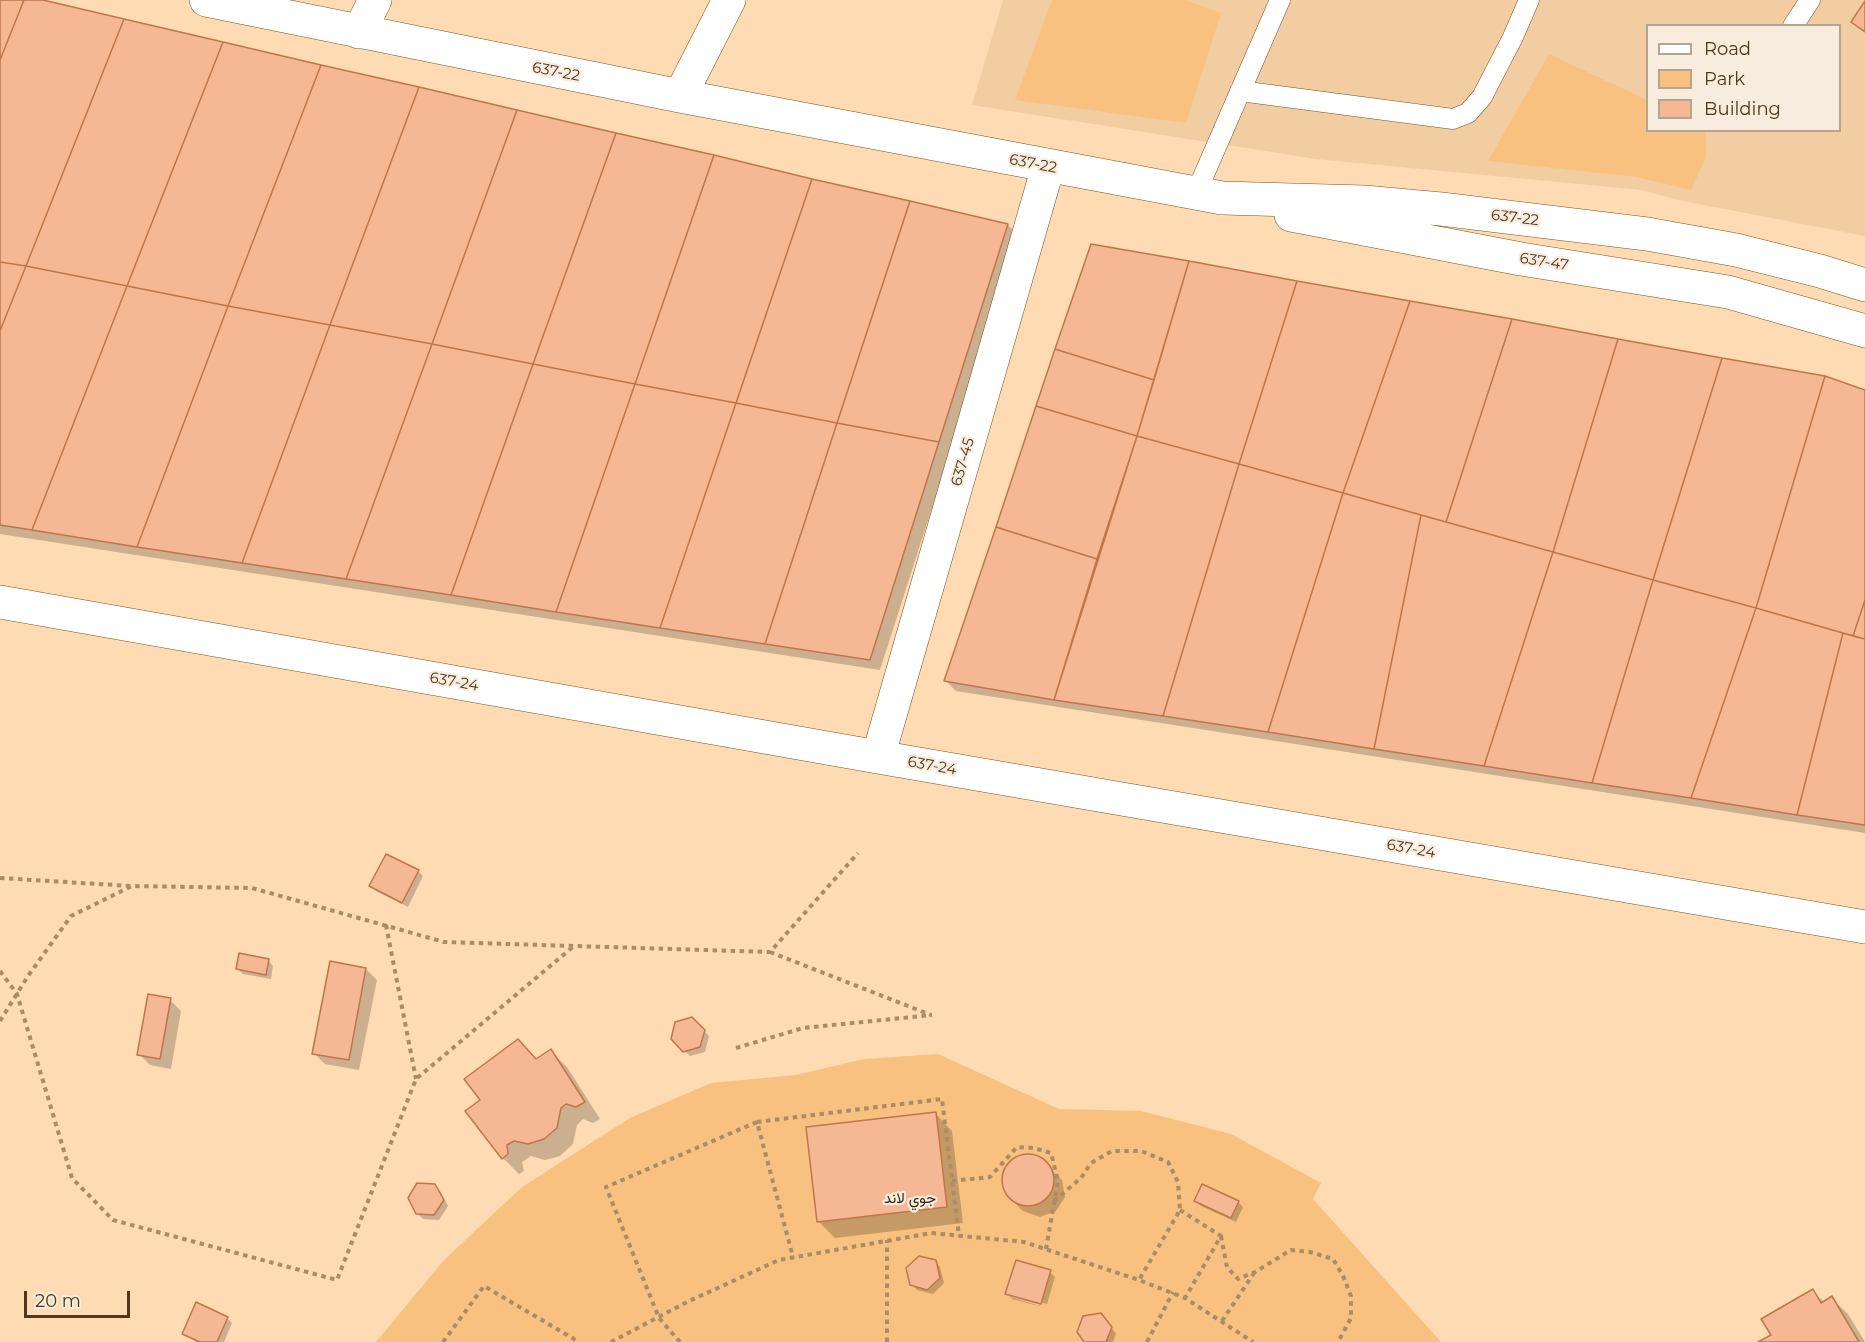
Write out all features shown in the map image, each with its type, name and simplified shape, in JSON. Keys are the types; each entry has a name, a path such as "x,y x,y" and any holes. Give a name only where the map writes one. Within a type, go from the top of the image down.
{"street":[{"name":"637-22","path":"206,0 680,96 1209,196 1364,202 1647,234 1736,250 1865,285"},
{"path":"359,32 375,0"},
{"path":"680,96 729,0"},
{"name":"637-45","path":"878,757 1048,167"},
{"name":"637-47","path":"1209,196 1326,223 1728,292 1865,331"},
{"name":"637-24","path":"0,602 878,757 1865,927"}],"lane":[{"path":"1209,196 1240,91 1280,0"},
{"path":"1240,91 1453,119 1468,113 1482,97 1529,0"},
{"path":"1794,24 1810,0"}],"path":[{"path":"770,952 858,853"},
{"path":"0,878 132,886 252,888 444,942 770,952 932,1015 803,1028 736,1048"},
{"path":"0,1021 71,916 132,886"},
{"path":"386,925 416,1079"},
{"path":"0,971 17,994 72,1178 113,1220 337,1280 416,1079 575,946"},
{"path":"680,1342 659,1318 606,1187 757,1122 942,1099 959,1236"},
{"path":"757,1122 794,1257"},
{"path":"952,1181 990,1177 1017,1147 1034,1148 1051,1154 1058,1181 1046,1249"},
{"path":"1054,1202 1080,1178 1091,1163 1112,1151 1141,1151 1168,1162 1178,1182 1180,1210 1139,1280"},
{"path":"1180,1210 1221,1236 1227,1267 1238,1279 1255,1272 1291,1250 1310,1252 1333,1259 1351,1296 1351,1318 1340,1342"},
{"path":"611,1342 769,1264 794,1257 931,1233 1024,1242 1139,1280 1185,1298 1253,1342"},
{"path":"1185,1298 1221,1236"},
{"path":"887,1240 887,1342"},
{"path":"1222,1321 1255,1272"},
{"path":"443,1342 484,1286 579,1342"},
{"path":"1147,1342 1173,1292"}],"shaded area":[{"path":"1003,0 1865,0 1865,236 1678,200 1642,190 1316,159 972,105"}],"green space":[{"path":"1052,0 1185,0 1221,13 1186,123 1015,100"},
{"path":"1549,54 1646,100 1646,132 1706,132 1706,157 1691,190 1637,177 1488,161"},
{"name":"جوي لاند","path":"938,1054 1059,1109 1141,1111 1231,1134 1321,1183 1313,1199 1441,1342 376,1342 444,1260 522,1187 630,1118 711,1083 796,1075 864,1059"}],"building":[{"path":"0,0 24,0 0,60"},
{"path":"24,0 43,0 124,19 26,266 0,262 0,60"},
{"path":"1865,1 1865,32 1851,22"},
{"path":"124,19 223,42 127,286 26,266"},
{"path":"223,42 321,65 228,306 127,286"},
{"path":"321,65 419,87 330,325 228,306"},
{"path":"419,87 517,110 432,344 330,325"},
{"path":"517,110 616,133 533,364 432,344"},
{"path":"616,133 714,155 635,384 533,364"},
{"path":"714,155 812,179 736,403 635,384"},
{"path":"812,179 910,201 837,423 736,403"},
{"path":"910,201 1008,224 939,442 837,423"},
{"path":"1091,244 1189,261 1154,380 1055,349"},
{"path":"1189,261 1297,281 1239,464 1137,436"},
{"path":"0,262 26,266 0,331"},
{"path":"26,266 127,286 32,530 0,525 0,331"},
{"path":"1297,281 1410,301 1343,493 1239,464"},
{"path":"127,286 228,306 137,547 32,530"},
{"path":"1410,301 1512,319 1446,522 1343,493"},
{"path":"228,306 330,325 242,563 137,547"},
{"path":"1512,319 1618,339 1553,552 1446,522"},
{"path":"330,325 432,344 346,579 242,563"},
{"path":"1618,339 1722,358 1653,580 1553,552"},
{"path":"432,344 533,364 451,595 346,579"},
{"path":"1055,349 1154,380 1137,436 1036,406"},
{"path":"1722,358 1825,376 1756,608 1653,580"},
{"path":"533,364 635,384 556,612 451,595"},
{"path":"1825,376 1865,390 1865,600 1853,636 1756,608"},
{"path":"635,384 736,403 660,628 556,612"},
{"path":"736,403 837,423 765,644 660,628"},
{"path":"1036,406 1137,436 1097,559 996,527"},
{"path":"837,423 939,442 870,660 765,644"},
{"path":"1137,436 1239,464 1163,716 1054,700"},
{"path":"1239,464 1343,493 1268,732 1163,716"},
{"path":"1343,493 1421,515 1374,749 1268,732"},
{"path":"1421,515 1553,552 1484,766 1374,749"},
{"path":"996,527 1097,559 1054,700 944,681"},
{"path":"1553,552 1653,580 1592,783 1484,766"},
{"path":"1653,580 1756,608 1691,798 1592,783"},
{"path":"1865,600 1865,639 1853,636"},
{"path":"1756,608 1843,633 1797,815 1691,798"},
{"path":"1843,633 1865,639 1865,825 1797,815"},
{"path":"386,854 419,870 402,903 369,886"},
{"path":"239,953 269,959 266,975 236,969"},
{"path":"330,961 366,968 349,1060 312,1054"},
{"path":"148,994 171,998 160,1059 137,1055"},
{"path":"692,1017 705,1030 700,1047 683,1052 671,1039 675,1022"},
{"path":"518,1039 536,1059 551,1049 585,1102 576,1107 566,1104 561,1108 557,1128 544,1139 528,1144 514,1141 507,1145 508,1154 502,1159 465,1111 480,1100 464,1079"},
{"path":"936,1112 947,1207 817,1222 806,1127"},
{"path":"1028,1154 1038,1156 1046,1162 1052,1170 1054,1180 1052,1190 1046,1198 1038,1204 1028,1206 1018,1204 1010,1198 1004,1190 1002,1180 1004,1170 1010,1162 1018,1156"},
{"path":"417,1183 435,1184 444,1200 434,1215 416,1214 408,1198"},
{"path":"1202,1184 1239,1201 1231,1218 1194,1201"},
{"path":"919,1256 936,1260 940,1278 927,1290 910,1285 906,1268"},
{"path":"1016,1260 1051,1270 1041,1304 1005,1294"},
{"path":"1813,1289 1821,1303 1832,1296 1859,1342 1758,1342 1771,1335 1761,1319"},
{"path":"196,1302 228,1317 217,1342 200,1342 182,1334"},
{"path":"1101,1313 1112,1327 1106,1342 1084,1342 1077,1332 1083,1316"}]}
